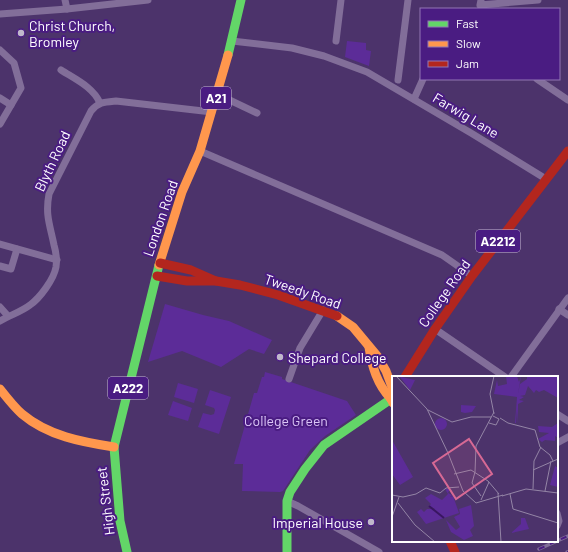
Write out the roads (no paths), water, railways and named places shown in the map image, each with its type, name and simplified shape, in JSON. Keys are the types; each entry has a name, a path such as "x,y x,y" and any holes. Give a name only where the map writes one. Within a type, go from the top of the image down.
{"main road":[{"name":"London Road","path":"114,447 160,263 182,192 200,151 232,41 241,0"},
{"name":"College Road","path":"406,376 435,329 472,276 568,151"},
{"name":"Tweedy Road","path":"160,263 191,270 216,281"},
{"name":"Tweedy Road","path":"157,276 186,281 216,281 240,285 278,295 334,314 353,328 378,357 386,371 392,387 392,399"},
{"path":"287,552 287,501 290,492 305,469 324,445 392,399 383,392 372,366 369,347"},
{"path":"386,371 395,376 406,376"},
{"path":"0,389 20,412 40,426 67,437 114,447"},
{"name":"High Street","path":"114,447 120,521 127,552"},
{"path":"450,542 455,552"}],"street":[{"path":"65,0 67,9"},
{"path":"0,14 67,9 148,0"},
{"path":"336,41 341,0"},
{"path":"401,77 408,0"},
{"path":"481,0 480,5 538,0"},
{"name":"Farwig Lane","path":"232,41 292,48 324,56 367,72 546,179"},
{"path":"0,50 14,63 21,88 0,124"},
{"path":"61,70 90,89 96,95 100,103 116,101 212,112"},
{"path":"414,100 423,80"},
{"path":"538,80 568,100"},
{"path":"217,94 257,113"},
{"path":"0,98 11,105"},
{"name":"Blyth Road","path":"0,321 31,304 46,288 56,269 57,260 55,246 47,218 46,207 49,194 91,110 100,103"},
{"path":"200,151 442,255 472,276"},
{"path":"0,244 57,260"},
{"path":"0,266 11,268 17,249"},
{"path":"512,376 568,298"},
{"path":"0,307 8,316"},
{"path":"559,309 568,315"},
{"path":"289,379 300,348 324,310"},
{"path":"435,329 504,376"},
{"path":"558,415 568,421"},
{"path":"558,442 568,437"},
{"path":"287,501 378,552"}],"railway":[{"path":"558,540 568,536"},
{"path":"539,549 555,542"}],"place":[{"name":"Christ Church, Bromley","path":"21,33"},
{"name":"Shepard College","path":"280,357"},
{"name":"Imperial House","path":"371,522"}],"park label":[{"name":"College Green","path":"286,420"}]}
